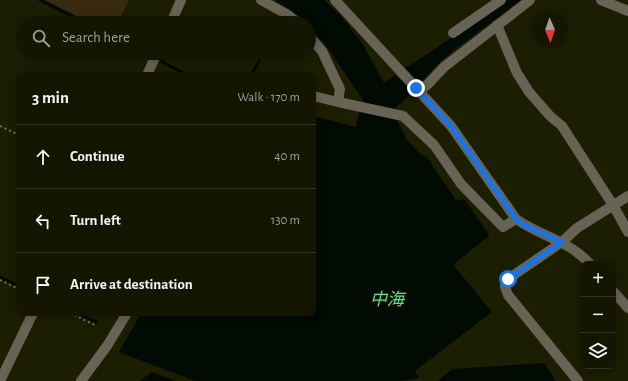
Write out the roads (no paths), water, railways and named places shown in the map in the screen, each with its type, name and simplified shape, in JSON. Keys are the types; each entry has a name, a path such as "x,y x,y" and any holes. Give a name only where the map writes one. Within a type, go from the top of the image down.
{"street":[{"path":"174,16 181,0"},
{"path":"261,0 289,16"},
{"path":"335,0 344,7 417,90 451,126 516,219 524,225 562,242 578,252 587,261"},
{"path":"453,34 501,0"},
{"path":"417,90 429,84 444,67 530,0"},
{"path":"601,0 628,11"},
{"path":"497,25 517,73 530,92 550,116 562,126 613,205 628,232"},
{"path":"316,44 322,51 340,89 338,102"},
{"path":"148,72 154,60"},
{"path":"316,97 403,116 434,144 461,184 503,226 516,219"},
{"path":"578,381 508,295 505,287 506,281 562,242 577,228 628,196"},
{"path":"616,294 628,308"},
{"path":"0,381 32,316"},
{"path":"81,381 107,346 125,316"}],"water":[{"path":"275,0 324,0 342,17 362,43 384,83 395,75 411,90 408,97 395,108 394,113 363,106 363,100 327,47 316,35 316,16 297,16"},
{"path":"506,0 521,0 454,50 420,83 405,68 432,51"},
{"name":"中海","path":"360,109 395,117 406,139 422,156 426,156 456,200 464,199 489,236 455,263 455,267 492,312 415,371 419,378 401,381 195,381 119,352 139,316 316,316 316,117 356,127"},
{"path":"544,363 556,381 438,381 452,369"},
{"path":"152,372 176,381 140,381"}],"waterway":[{"path":"40,0 71,16"},
{"path":"253,72 260,60"},
{"path":"161,61 181,72"},
{"path":"0,277 16,285"},
{"path":"83,316 96,322"}]}
